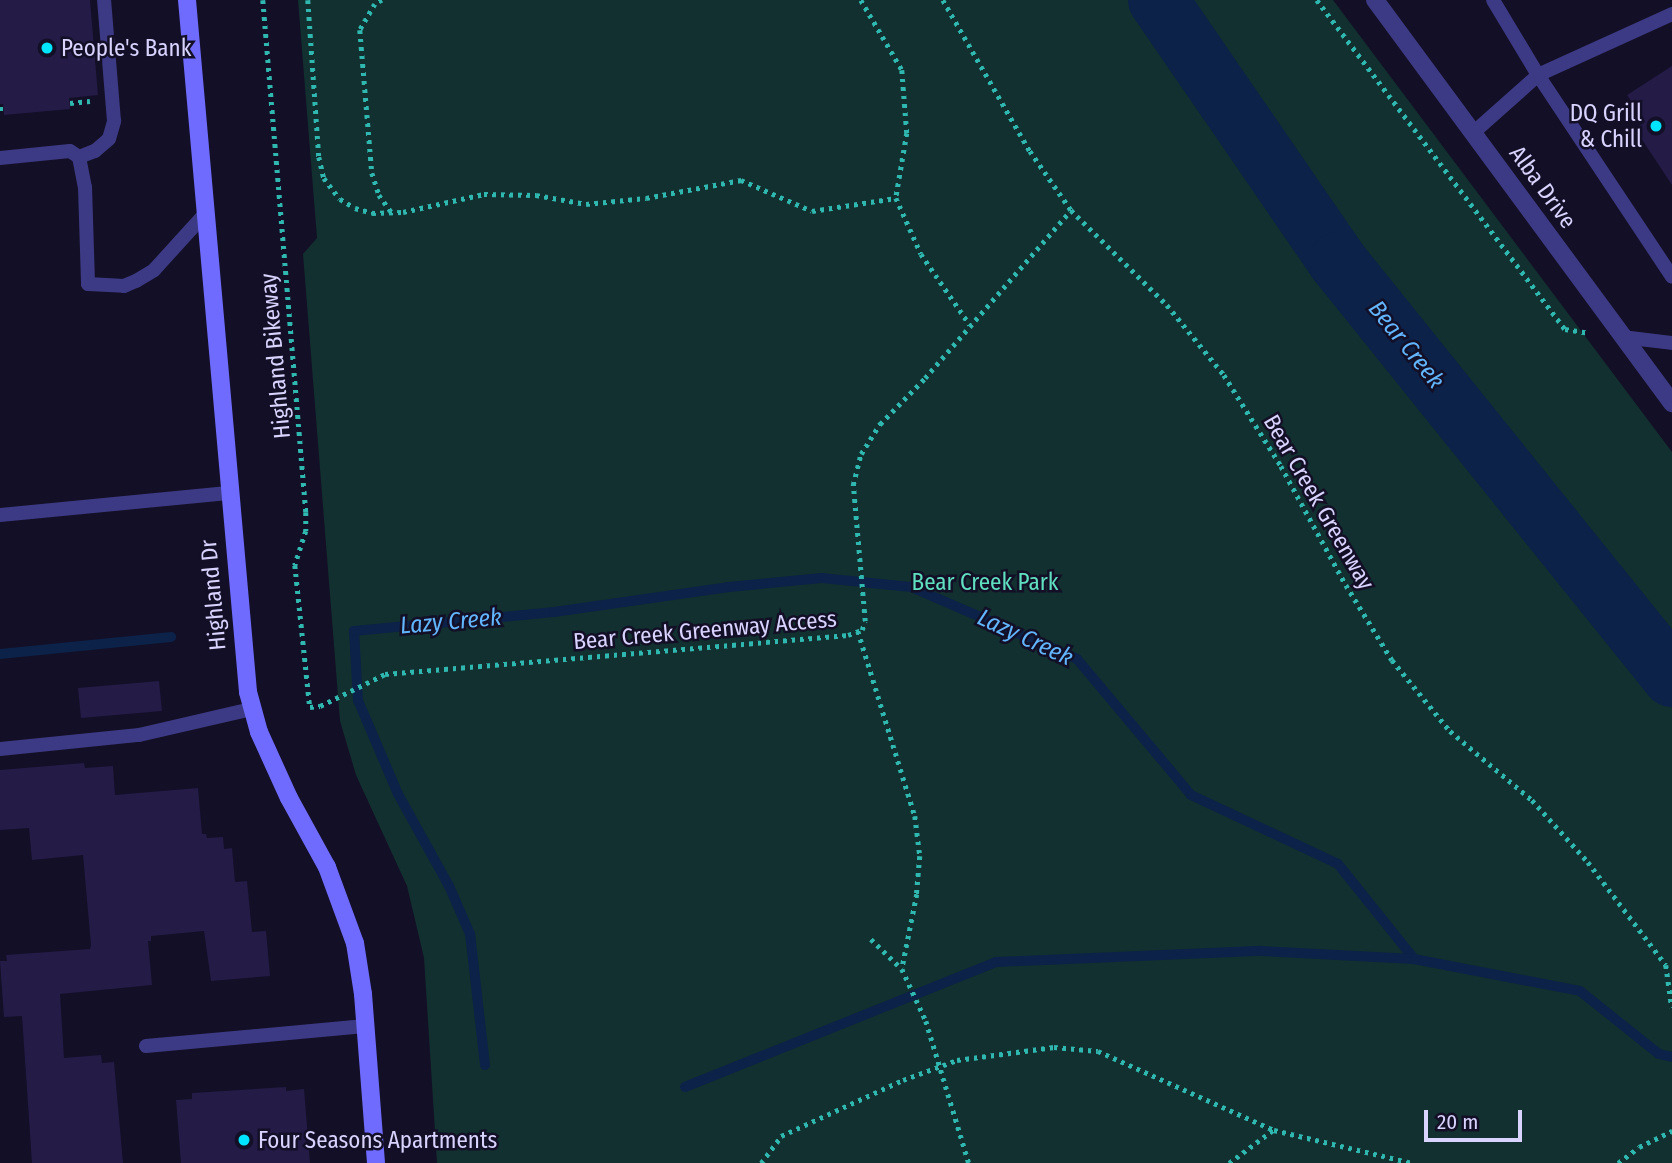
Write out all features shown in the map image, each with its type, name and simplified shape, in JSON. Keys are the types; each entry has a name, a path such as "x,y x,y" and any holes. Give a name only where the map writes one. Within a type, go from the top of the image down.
{"main road":[{"name":"Highland Dr","path":"187,0 242,653 252,709 289,798 327,867 355,943 376,1163"}],"street":[{"name":"Alba Drive","path":"1375,0 1672,404"}],"lane":[{"path":"79,157 94,151 109,139 114,121 104,0"},
{"path":"1493,0 1538,75 1672,277"},
{"path":"1473,133 1538,75 1671,17"},
{"path":"0,158 71,151 79,157 85,187 88,284 111,286 136,282 154,270 205,214"},
{"path":"1622,337 1672,343"},
{"path":"0,515 228,493"},
{"path":"0,749 139,735 252,709"},
{"path":"146,1046 365,1026"}],"path":[{"name":"Highland Bikeway","path":"262,0 306,512 306,531 295,565 310,707"},
{"path":"308,0 319,156 324,178 340,199 355,208 392,213 484,194 536,195 586,204 646,198 741,180 812,211 896,198"},
{"path":"382,0 375,4 360,30 372,173 379,195 392,213"},
{"path":"861,0 902,70 907,133 896,198 921,254 970,325"},
{"name":"Bear Creek Greenway","path":"943,0 1030,151 1071,210 1167,305 1224,375 1281,467 1346,585 1392,660 1450,731 1532,800 1605,884 1666,965 1672,1008"},
{"path":"1317,0 1565,329 1622,337"},
{"name":"Bear Creek Greenway Access","path":"310,707 320,706 385,674 848,635 862,630 865,621 853,485 860,454 880,424 1071,210"},
{"path":"859,631 915,816 920,856 917,894 902,969"},
{"path":"871,939 902,969 926,1021 942,1065 968,1163"},
{"path":"761,1163 781,1136 846,1104 942,1065 999,1052 1054,1047 1098,1051 1274,1130 1412,1163"},
{"path":"1229,1163 1274,1130"},
{"path":"1618,1163 1639,1147 1672,1131"}],"green space":[{"name":"Bear Creek Park","path":"298,0 1333,0 1672,452 1672,1163 437,1163 424,958 407,886 356,775 340,721 303,254 317,238"}],"building":[{"name":"People's Bank","path":"0,0 90,0 98,95 69,98 70,109 4,115 3,104 0,104"},
{"name":"DQ Grill & Chill","path":"1672,66 1672,185 1635,129 1645,122 1627,95"},
{"path":"159,681 162,711 81,718 78,688"},
{"path":"84,763 85,768 113,766 115,795 198,788 202,834 206,834 207,838 223,837 224,849 232,848 235,882 247,881 252,932 266,931 270,976 211,981 204,931 151,936 151,941 148,941 152,985 60,994 64,1058 101,1055 102,1063 114,1062 123,1163 32,1163 22,1016 4,1017 0,961 7,961 6,955 90,949 91,945 83,855 32,860 29,828 0,830 0,770"},
{"name":"Four Seasons Apartments","path":"286,1087 286,1091 304,1089 310,1163 181,1163 176,1100 192,1099 192,1093"}],"waterway":[{"name":"Bear Creek","path":"1158,0 1338,262 1672,677"},
{"name":"Lazy Creek","path":"485,1065 470,934 449,886 398,794 358,700 354,631 554,612 729,587 822,578 911,587 1077,659 1191,795 1338,864 1414,959"},
{"name":"Lazy Creek","path":"0,654 171,637"},
{"path":"685,1087 996,962 1262,951 1414,959 1580,991 1659,1054 1672,1057"}],"place":[{"name":"People's Bank","path":"47,48"},
{"name":"DQ Grill & Chill","path":"1656,126"},
{"name":"Four Seasons Apartments","path":"244,1140"}]}
